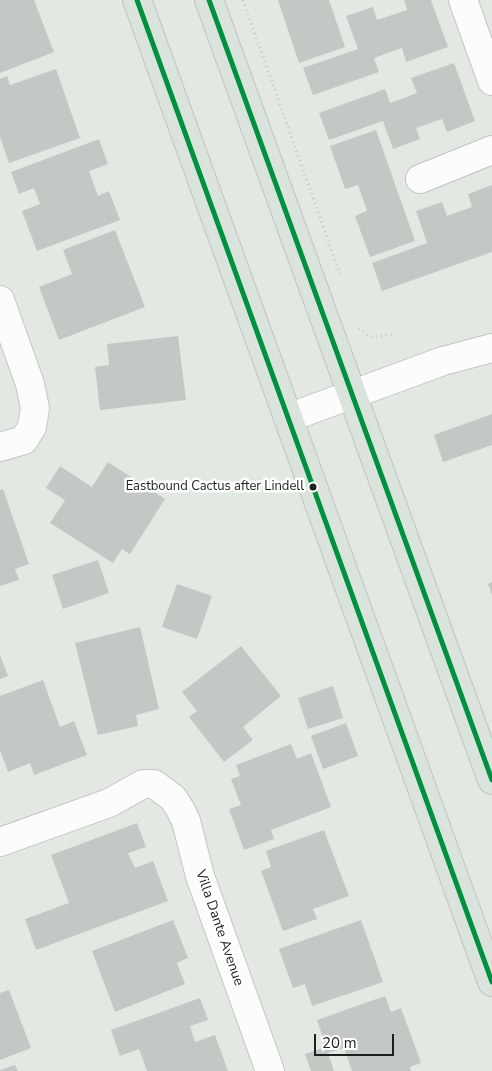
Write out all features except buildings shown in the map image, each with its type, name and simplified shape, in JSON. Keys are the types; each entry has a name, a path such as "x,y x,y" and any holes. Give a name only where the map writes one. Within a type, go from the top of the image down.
{"main road":[{"path":"137,0 492,982"},
{"path":"209,0 492,780"}],"street":[{"path":"475,13 492,81"},
{"path":"420,179 492,150"},
{"path":"0,300 30,384 35,408 32,427 24,440 0,447"},
{"path":"288,418 443,362 492,348"},
{"name":"Villa Dante Avenue","path":"0,842 109,803 143,784 154,784 172,798 180,808 186,821 200,876 270,1071"}],"path":[{"path":"243,0 341,278"},
{"path":"357,326 360,331 368,336 380,337 394,334"}],"transit line":[{"path":"137,0 492,982"},
{"path":"209,0 492,780"}],"place":[{"name":"Eastbound Cactus after Lindell","path":"313,487"}]}
